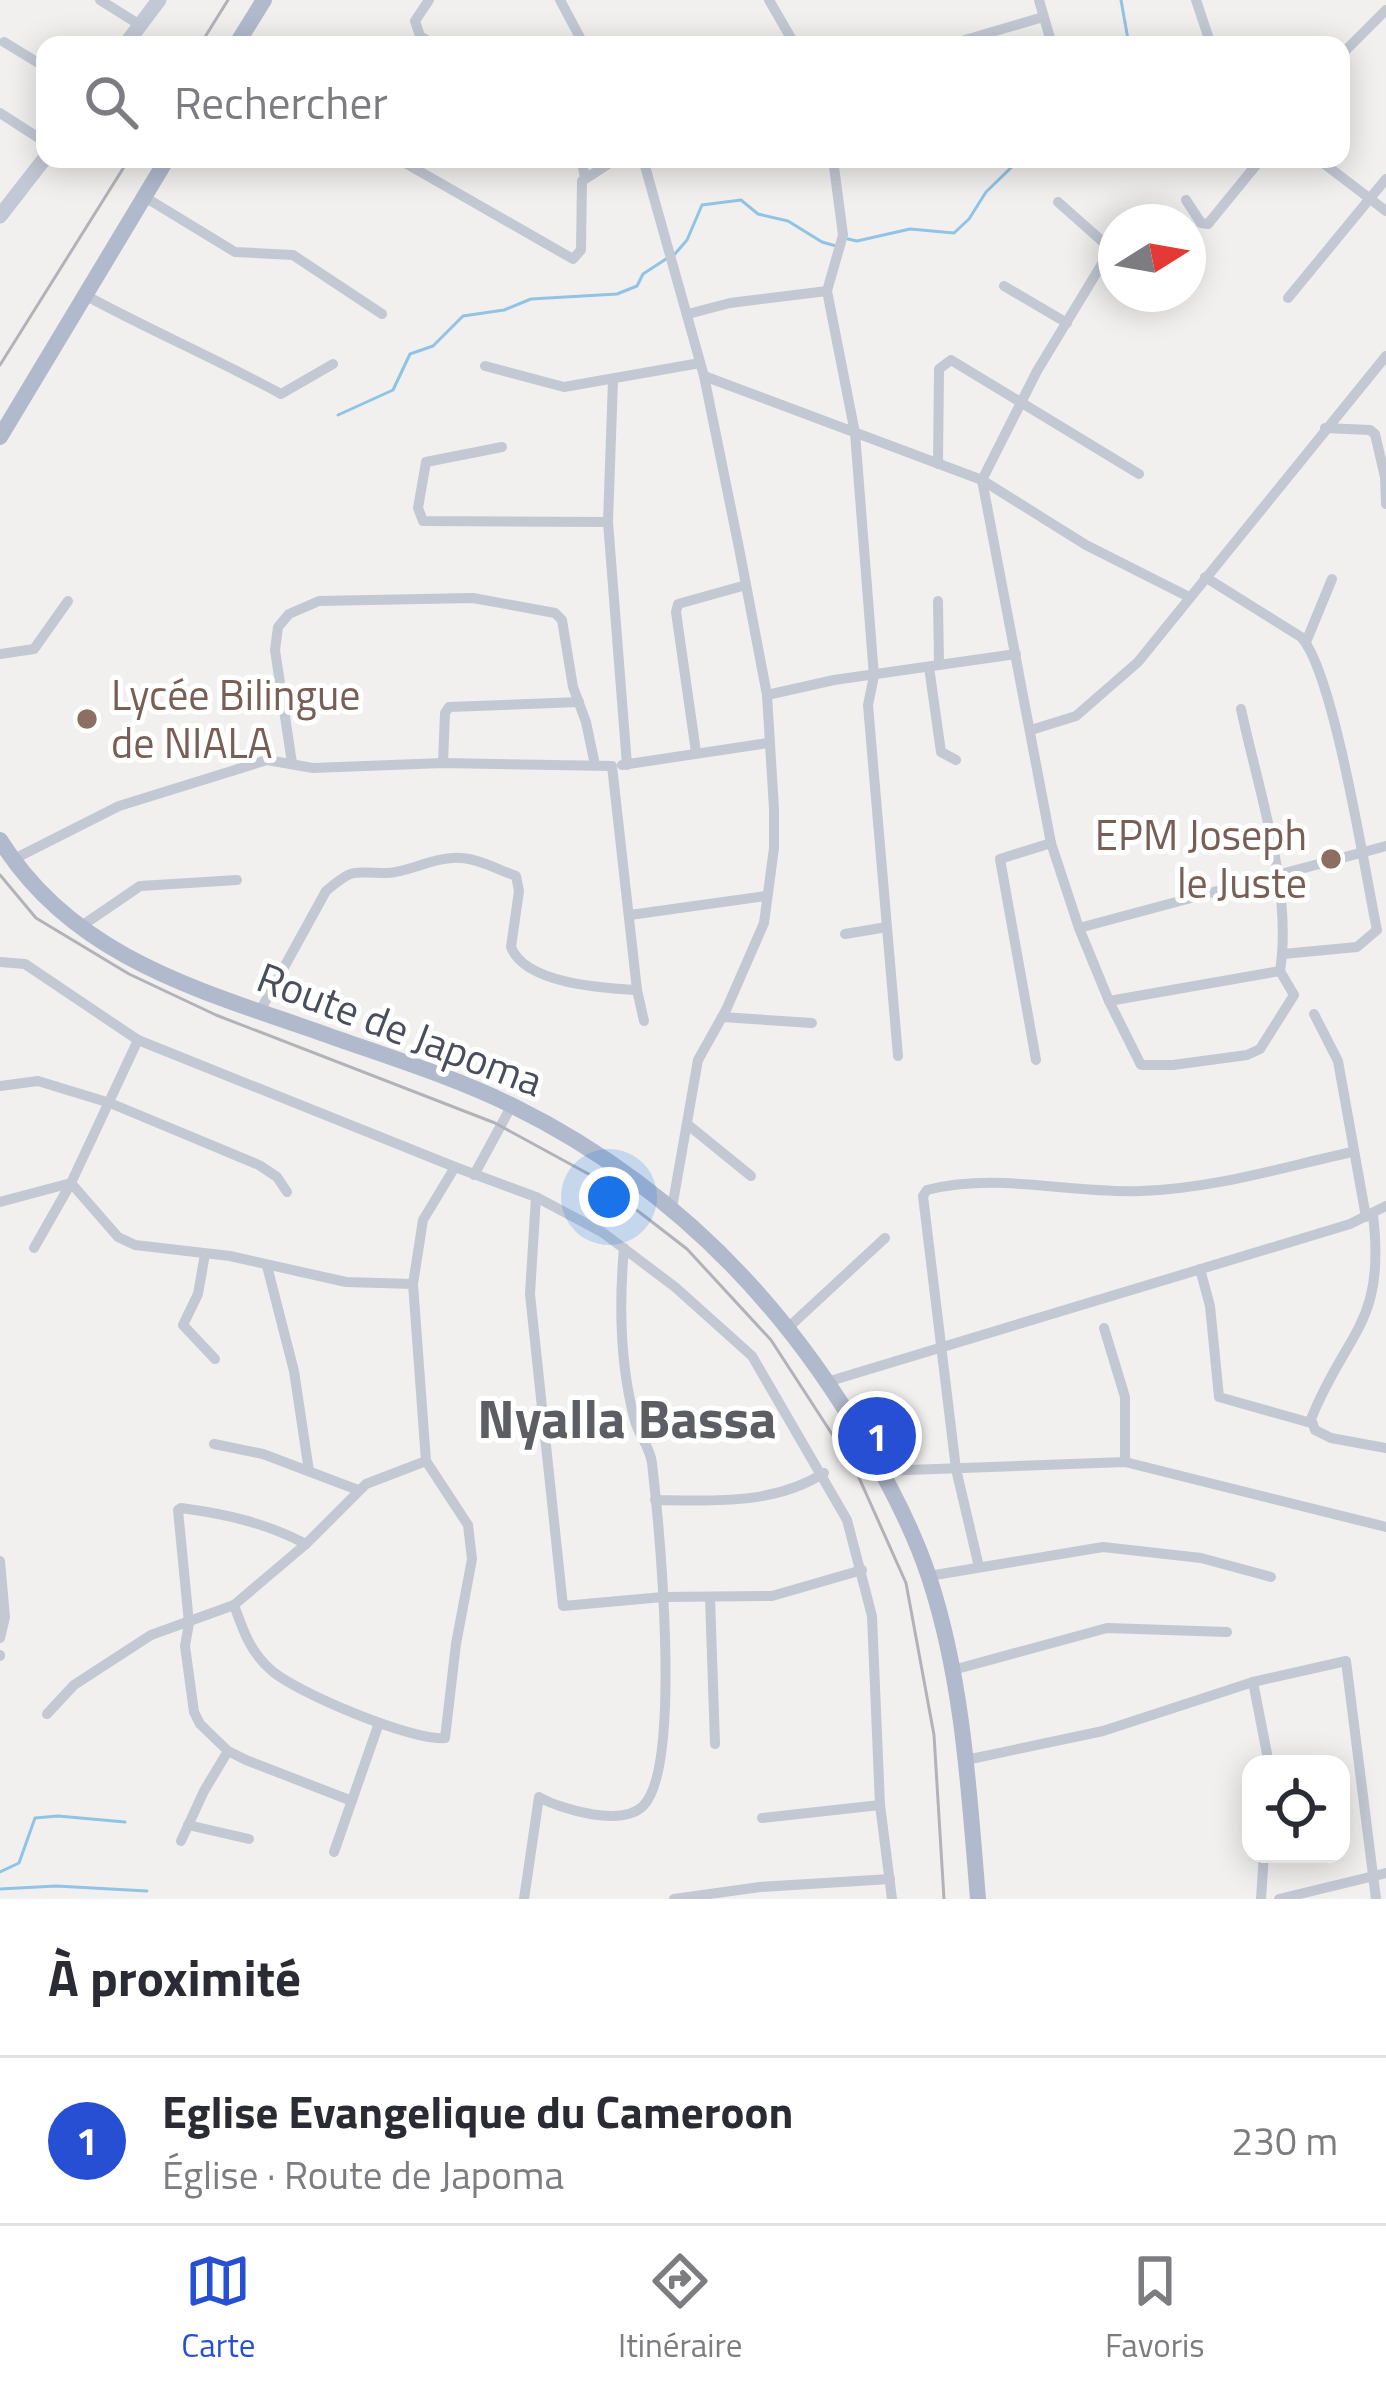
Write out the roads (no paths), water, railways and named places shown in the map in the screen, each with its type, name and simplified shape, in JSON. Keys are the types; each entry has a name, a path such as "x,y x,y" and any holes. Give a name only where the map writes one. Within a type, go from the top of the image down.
{"main road":[{"path":"132,36 158,0"},
{"path":"245,36 264,0"},
{"path":"0,216 37,168"},
{"path":"0,436 161,168"},
{"name":"Route de Japoma","path":"0,840 12,860 78,928 183,985 456,1081 557,1130 671,1208 718,1249 790,1326 830,1381 881,1471 929,1576 952,1670 966,1760 978,1899"}],"street":[{"path":"100,0 140,25"},
{"path":"422,36 415,21 429,0"},
{"path":"560,0 579,36"},
{"path":"769,0 790,36"},
{"path":"1039,0 1049,36"},
{"path":"1196,0 1208,36"},
{"path":"1350,47 1386,10"},
{"path":"977,36 1043,16"},
{"path":"4,42 36,62"},
{"path":"0,113 36,136"},
{"path":"414,168 573,259 581,250 580,186 600,168"},
{"path":"583,168 585,177"},
{"path":"647,168 704,376 746,585 767,695 774,809 764,923 698,1060 671,1208"},
{"path":"834,168 843,235 827,291 854,433 874,676 868,705 898,1057"},
{"path":"1186,200 1201,223 1208,224 1254,168"},
{"path":"1330,168 1386,212"},
{"path":"1288,298 1386,179"},
{"path":"143,196 235,252 293,255 382,314"},
{"path":"1058,202 1111,249 1020,402 982,480 1051,843 1079,928 1142,1065 1241,1057 1260,1049 1294,995 1280,971 1277,874 1240,709"},
{"path":"1004,286 1067,323"},
{"path":"688,314 827,291"},
{"path":"83,294 281,394 333,364"},
{"path":"1031,730 1076,716 1138,662 1386,356"},
{"path":"938,464 939,369 951,360 1139,473"},
{"path":"484,366 555,387 700,363"},
{"path":"704,376 982,480 1086,544 1190,597"},
{"path":"613,380 608,523 627,765"},
{"path":"1325,428 1373,432 1386,477 1386,504"},
{"path":"502,446 427,462 418,508 424,521 608,523"},
{"path":"1205,577 1306,642 1333,720 1375,934 1358,947 1283,955"},
{"path":"1306,642 1332,579"},
{"path":"696,752 678,604 746,585"},
{"path":"292,763 275,650 280,623 306,604 473,598 555,613 565,628 571,680 596,765"},
{"path":"0,654 34,650 68,601"},
{"path":"938,601 934,666 939,747 956,760"},
{"path":"767,695 1016,654"},
{"path":"443,763 449,707 579,702"},
{"path":"12,860 119,806 267,760 325,768 443,763 612,766 768,743"},
{"path":"612,766 644,1021"},
{"path":"1036,1060 1000,863 1003,856 1051,843"},
{"path":"1079,928 1386,846"},
{"path":"260,1011 326,891 337,881 360,869 390,873 450,857 516,875 519,891 511,947 522,964 566,981 637,990"},
{"path":"78,928 140,886 237,880"},
{"path":"631,915 766,896"},
{"path":"845,934 887,927"},
{"path":"0,962 25,964 138,1040 536,1197 624,1248 747,1350 824,1473 848,1520 862,1570 872,1616 880,1805 892,1899"},
{"path":"1109,1001 1280,971"},
{"path":"1315,1014 1338,1061 1352,1152 1369,1216 1383,1246 1385,1287 1376,1314 1311,1414 1311,1423 1331,1438 1386,1448"},
{"path":"722,1018 812,1023"},
{"path":"34,1248 138,1040"},
{"path":"0,1086 38,1081 110,1103 259,1165 277,1177 287,1192"},
{"path":"474,1175 512,1106"},
{"path":"687,1124 751,1176"},
{"path":"979,1568 956,1469 923,1196 927,1190 961,1182 1126,1191 1191,1188 1352,1152"},
{"path":"234,1605 248,1643 275,1675 379,1723 439,1740 448,1734 456,1644 472,1559 468,1525 427,1461 413,1284 422,1220 455,1167"},
{"path":"0,1202 70,1183"},
{"path":"70,1183 118,1238 152,1249 206,1254 346,1282 413,1284"},
{"path":"536,1197 530,1294 561,1602 569,1608 663,1597 772,1596 862,1570"},
{"path":"830,1381 1369,1216 1386,1206"},
{"path":"790,1326 885,1238"},
{"path":"524,1899 539,1797 574,1812 630,1814 653,1794 664,1719 663,1597 651,1456 635,1421 620,1311 624,1248"},
{"path":"206,1254 198,1294 183,1324 215,1359"},
{"path":"267,1266 294,1371 309,1472"},
{"path":"1199,1269 1210,1306 1219,1396 1311,1423"},
{"path":"1105,1328 1125,1396 1125,1462"},
{"path":"214,1444 254,1451 358,1490"},
{"path":"47,1714 74,1685 151,1635 234,1605 306,1544 358,1490 427,1461"},
{"path":"881,1471 1125,1462 1386,1527"},
{"path":"655,1500 717,1501 789,1492 824,1473"},
{"path":"306,1544 232,1515 181,1508 178,1518 189,1623 185,1646 194,1712 228,1751 352,1801"},
{"path":"929,1576 1103,1547 1201,1558 1270,1577"},
{"path":"0,1561 5,1617 0,1638"},
{"path":"710,1597 715,1744"},
{"path":"952,1670 1107,1628 1226,1632"},
{"path":"966,1760 1102,1731 1253,1682 1346,1661 1376,1899"},
{"path":"1253,1682 1267,1755"},
{"path":"334,1852 379,1723"},
{"path":"181,1841 203,1791 228,1751"},
{"path":"762,1818 880,1805"},
{"path":"188,1825 249,1839"},
{"path":"1262,1899 1264,1863"},
{"path":"1279,1899 1386,1874"},
{"path":"674,1899 796,1892 890,1879"}],"waterway":[{"path":"1121,0 1127,36"},
{"path":"848,239 910,229 954,233 1011,168"},
{"path":"674,255 687,240 702,205 741,200 758,214 788,221 836,246"},
{"path":"338,415 393,390 410,354 433,346 463,316 504,310 531,299 617,294 637,286 643,274 666,259"},
{"path":"0,1872 19,1863 35,1818 125,1822"},
{"path":"0,1889 56,1886 147,1891"}],"railway":[{"path":"206,36 228,0"},
{"path":"0,365 123,168"},
{"path":"0,875 36,918 129,974 216,1015 495,1123 594,1177 687,1249 771,1340 856,1471 906,1583 934,1735 944,1899"}],"place":[{"name":"Lycée Bilingue de NIALA","path":"87,719"},
{"name":"EPM Joseph le Juste","path":"1331,859"},
{"name":"Eglise Evangelique du Cameroon","path":"877,1436"}],"district":[{"name":"Nyalla Bassa","path":"627,1419"}]}
